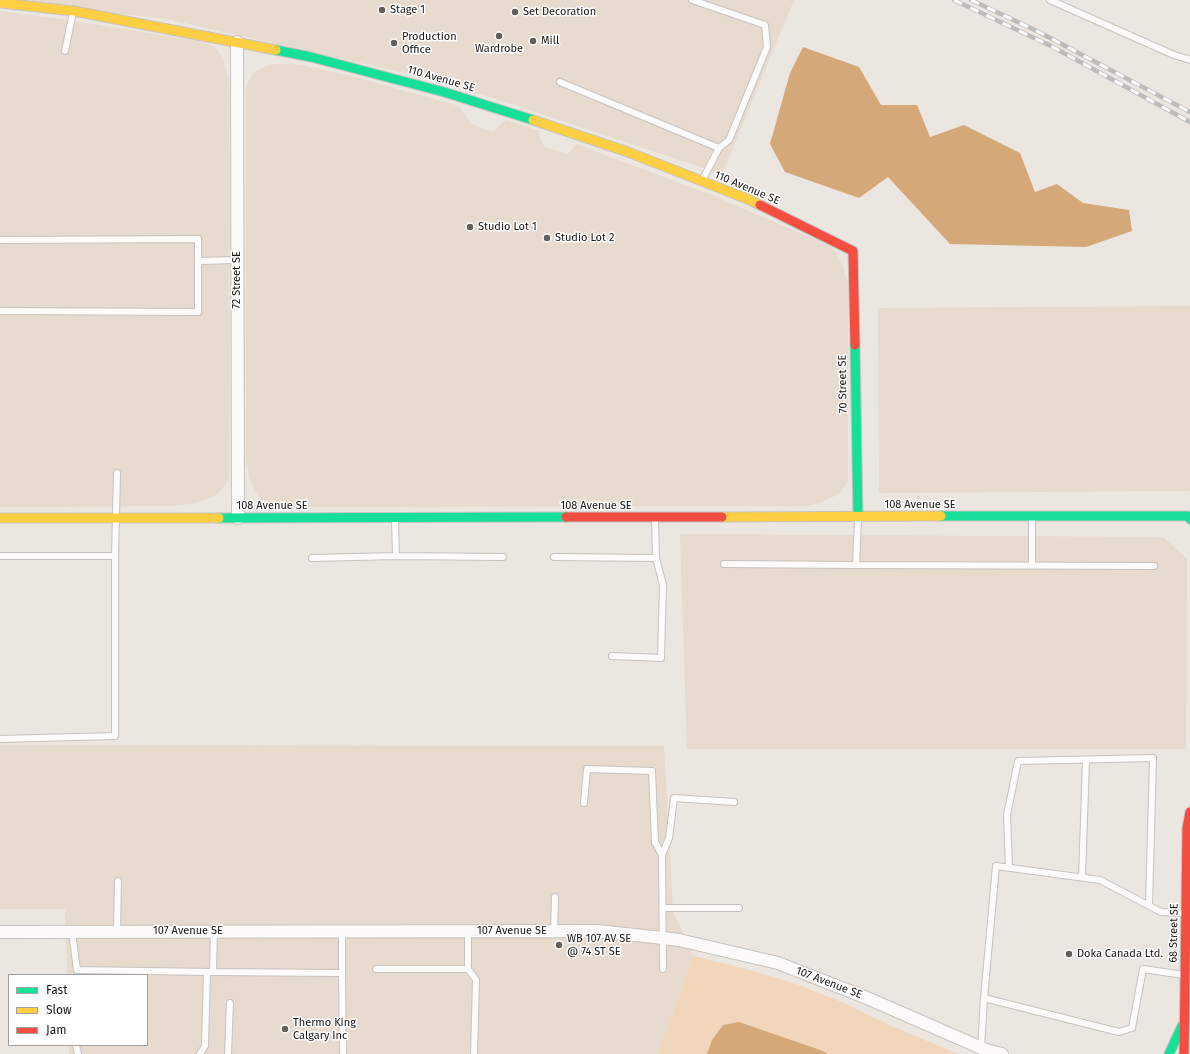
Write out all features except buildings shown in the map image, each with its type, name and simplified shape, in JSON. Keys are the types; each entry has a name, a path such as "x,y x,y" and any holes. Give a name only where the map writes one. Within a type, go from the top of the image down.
{"street":[{"name":"110 Avenue SE","path":"0,3 74,11 311,57 484,104 605,144 750,200 853,251"},
{"name":"72 Street SE","path":"237,42 238,518"},
{"name":"70 Street SE","path":"853,251 858,517"},
{"name":"108 Avenue SE","path":"0,518 1188,516 1190,519"},
{"name":"68 Street SE","path":"1184,1054 1188,828 1190,812"},
{"name":"107 Avenue SE","path":"0,932 597,931 679,940 778,963 867,998 981,1048 1002,1054"},
{"path":"1168,1054 1184,1021"}],"lane":[{"path":"692,0 765,25 767,47 729,140 720,148 702,182"},
{"path":"1050,0 1174,55 1190,60"},
{"path":"65,51 74,11"},
{"path":"560,82 720,148"},
{"path":"0,240 198,239 198,312 0,311"},
{"path":"198,261 237,260"},
{"path":"0,739 115,736 115,556 117,473"},
{"path":"856,565 858,517"},
{"path":"1032,517 1032,566"},
{"path":"395,518 396,556"},
{"path":"612,656 661,658 663,585 656,558 655,518"},
{"path":"0,556 115,556"},
{"path":"312,558 396,556 503,557"},
{"path":"554,557 656,558"},
{"path":"724,564 1154,566"},
{"path":"1009,867 1007,815 1018,761 1153,758 1149,905"},
{"path":"1082,877 1086,760"},
{"path":"584,803 587,769 652,771 655,842 662,855"},
{"path":"663,970 661,886 662,855 669,838 674,798 734,802"},
{"path":"981,1048 996,866 1100,880 1161,912 1186,913"},
{"path":"117,932 118,881"},
{"path":"554,931 555,897"},
{"path":"662,908 739,908"},
{"path":"200,1054 206,1046 214,931"},
{"path":"342,931 343,1054"},
{"path":"468,931 468,969 476,980 474,1054"},
{"path":"72,932 77,972 342,972"},
{"path":"376,969 468,969"},
{"path":"984,998 1119,1032 1132,1028 1143,969 1185,975"},
{"path":"228,1054 230,1004"}],"shaded area":[{"path":"0,0 794,0 722,174 512,104 422,77 167,19"},
{"path":"0,11 199,41 214,46 223,58 229,82 230,97 229,479 225,486 215,496 197,503 175,506 0,507"},
{"path":"803,47 859,67 881,105 917,105 930,137 964,125 1020,153 1035,192 1057,184 1083,203 1129,210 1132,231 1086,247 950,244 888,177 859,198 785,172 770,144 790,73"},
{"path":"273,64 302,65 362,79 459,106 471,124 493,132 506,120 537,130 544,147 568,154 576,144 712,195 832,247 842,264 848,283 848,481 842,491 819,503 806,506 280,507 268,505 259,497 250,481 246,459 246,89 250,77 257,70"},
{"path":"1190,306 1190,491 879,493 878,308"},
{"path":"680,534 1163,537 1187,559 1186,749 687,749"},
{"path":"0,745 664,746 673,911 693,956 658,1054 69,1054 69,1046 148,1046 148,974 67,974 65,909 0,909"},
{"path":"693,956 747,969 796,984 839,1001 894,1027 958,1054 658,1054"},
{"path":"739,1022 828,1054 707,1054 712,1040 723,1025"}],"railway":[{"path":"954,0 1051,46 1190,122"},
{"path":"971,0 1037,31 1190,112"}],"traffic: fast":[{"path":"276,50 311,57 444,92 533,120"},
{"path":"855,345 858,517"},
{"path":"941,516 1188,516 1190,519"},
{"path":"219,518 566,517"},
{"path":"1169,1054 1182,1026"}],"traffic: slow":[{"path":"0,3 74,11 276,50"},
{"path":"533,120 628,152 760,205"},
{"path":"722,517 941,516"},
{"path":"0,518 219,518"}],"traffic: jam":[{"path":"760,205 853,251 855,345"},
{"path":"566,517 722,517"},
{"path":"1184,1054 1187,828 1190,812"}],"place":[{"name":"Stage 1","path":"382,10"},
{"name":"Set Decoration","path":"515,12"},
{"name":"Wardrobe","path":"499,36"},
{"name":"Mill","path":"533,41"},
{"name":"Production Office","path":"394,43"},
{"name":"Studio Lot 1","path":"470,227"},
{"name":"Studio Lot 2","path":"547,238"},
{"name":"WB 107 AV SE @ 74 ST SE","path":"559,945"},
{"name":"Doka Canada Ltd.","path":"1069,954"},
{"name":"Thermo King Calgary Inc","path":"285,1029"}]}
